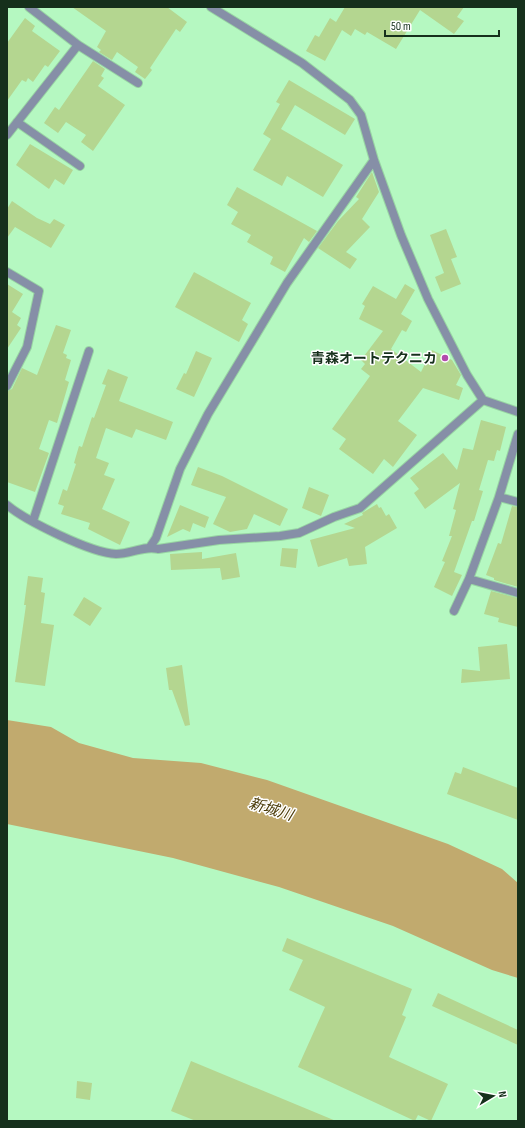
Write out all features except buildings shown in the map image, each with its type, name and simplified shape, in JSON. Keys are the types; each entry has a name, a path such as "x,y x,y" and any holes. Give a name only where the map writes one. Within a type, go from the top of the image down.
{"street":[{"path":"29,7 78,45 138,83"},
{"path":"211,7 302,63 350,100 361,115 374,160 401,235 428,299 466,375 483,400 518,412"},
{"path":"7,135 78,45"},
{"path":"17,122 80,166"},
{"path":"150,547 156,538 180,469 208,414 287,283 374,160"},
{"path":"7,272 38,291 27,347 7,386"},
{"path":"32,521 89,351"},
{"path":"7,505 32,521 85,546 116,554 132,553 150,547 158,549 219,540 280,536 298,533 334,517 360,508 483,400"},
{"path":"454,611 469,579 499,497 518,434"},
{"path":"499,497 518,502"},
{"path":"469,579 518,592"}],"water":[{"name":"新城川","path":"7,720 51,727 79,743 133,758 201,763 267,780 448,844 502,869 518,883 518,978 492,970 393,926 279,887 173,858 7,824"}],"place":[{"name":"青森オートテクニカ","path":"445,358"}]}
